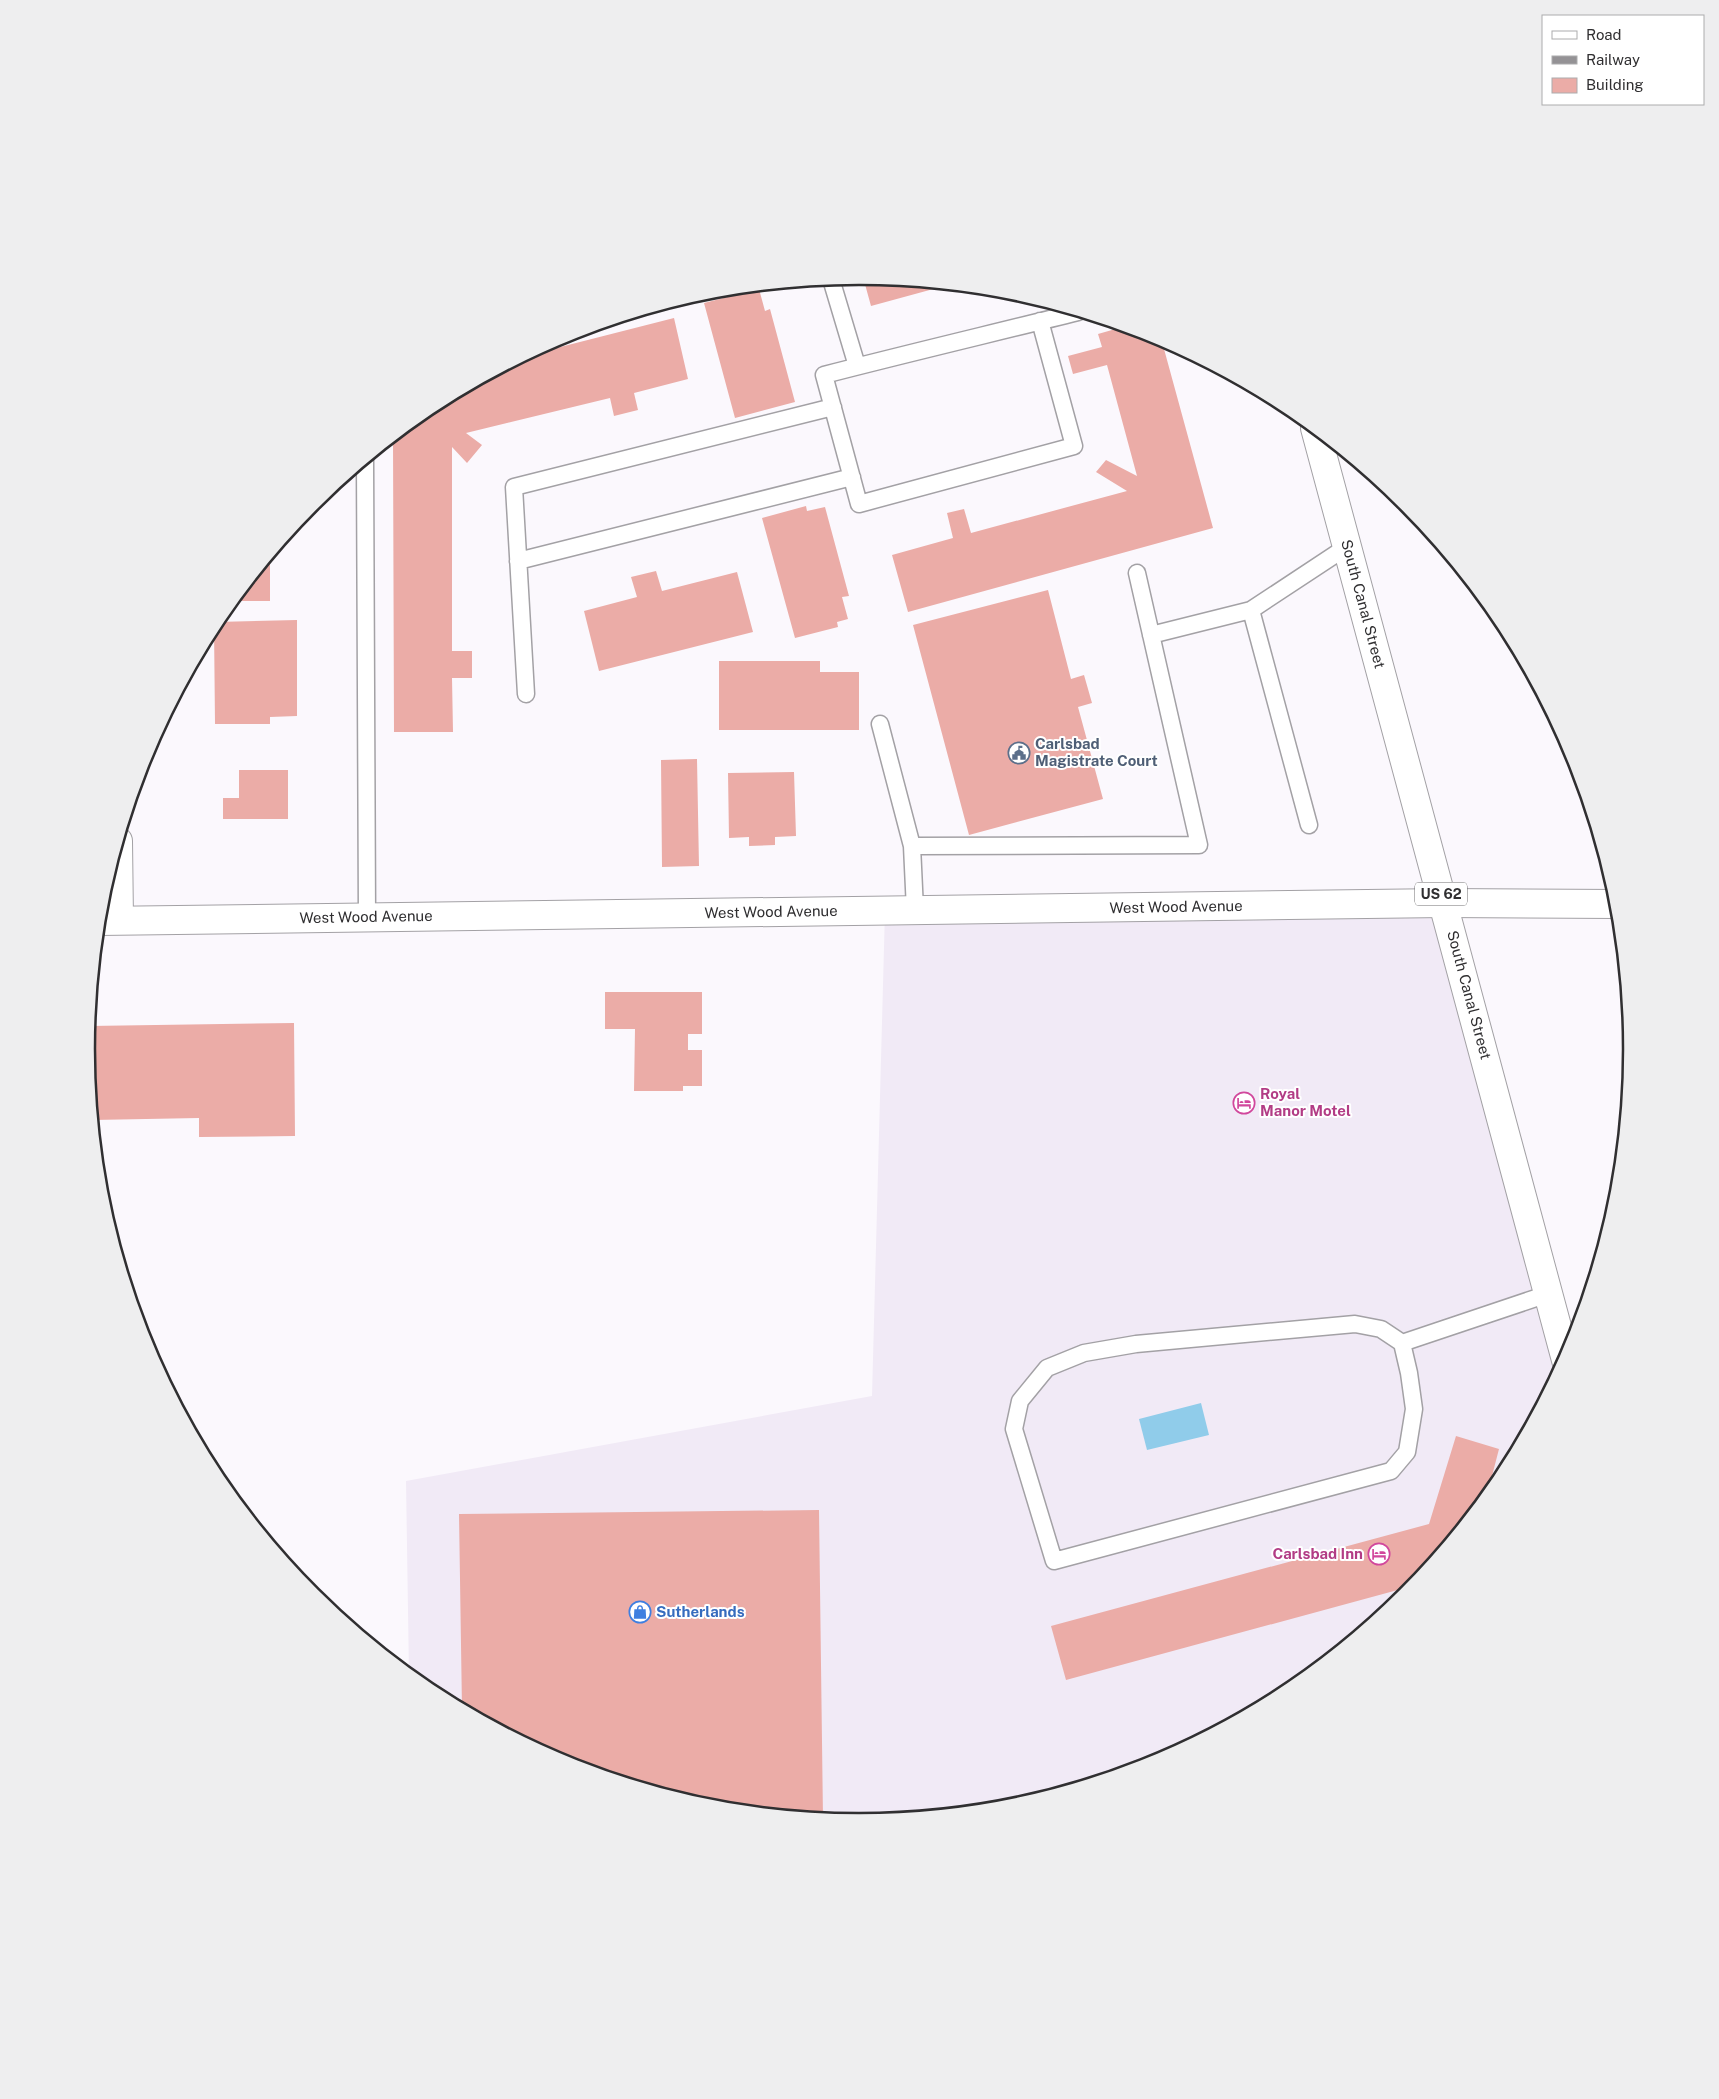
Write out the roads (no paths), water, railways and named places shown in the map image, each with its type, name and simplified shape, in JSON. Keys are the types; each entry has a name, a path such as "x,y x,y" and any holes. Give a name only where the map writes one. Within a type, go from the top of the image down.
{"main road":[{"name":"South Canal Street","path":"1318,438 1563,1349"},
{"path":"109,920 113,889"},
{"name":"West Wood Avenue","path":"109,920 1444,903 1610,904"}],"lane":[{"path":"833,286 856,366"},
{"path":"1040,321 1074,446 859,504 824,375 856,366 1040,321 1068,314"},
{"path":"526,694 514,487 833,407"},
{"path":"365,467 367,917"},
{"path":"518,561 852,477"},
{"path":"1151,635 1251,610 1348,546"},
{"path":"912,846 1199,845 1138,573"},
{"path":"1251,610 1309,825"},
{"path":"880,724 912,846 915,910"},
{"path":"1402,1343 1548,1294"},
{"path":"1354,1324 1381,1329 1402,1343 1409,1373 1414,1409 1407,1452 1391,1471 1054,1562 1014,1429 1020,1401 1046,1368 1084,1354 1136,1344 1354,1324"}],"water":[{"path":"1201,1403 1209,1435 1147,1450 1139,1419"}],"place":[{"name":"Carlsbad Magistrate Court","path":"1019,753"},
{"name":"Royal Manor Motel","path":"1244,1103"},
{"name":"Carlsbad Inn","path":"1379,1554"},
{"name":"Sutherlands","path":"640,1612"}]}
